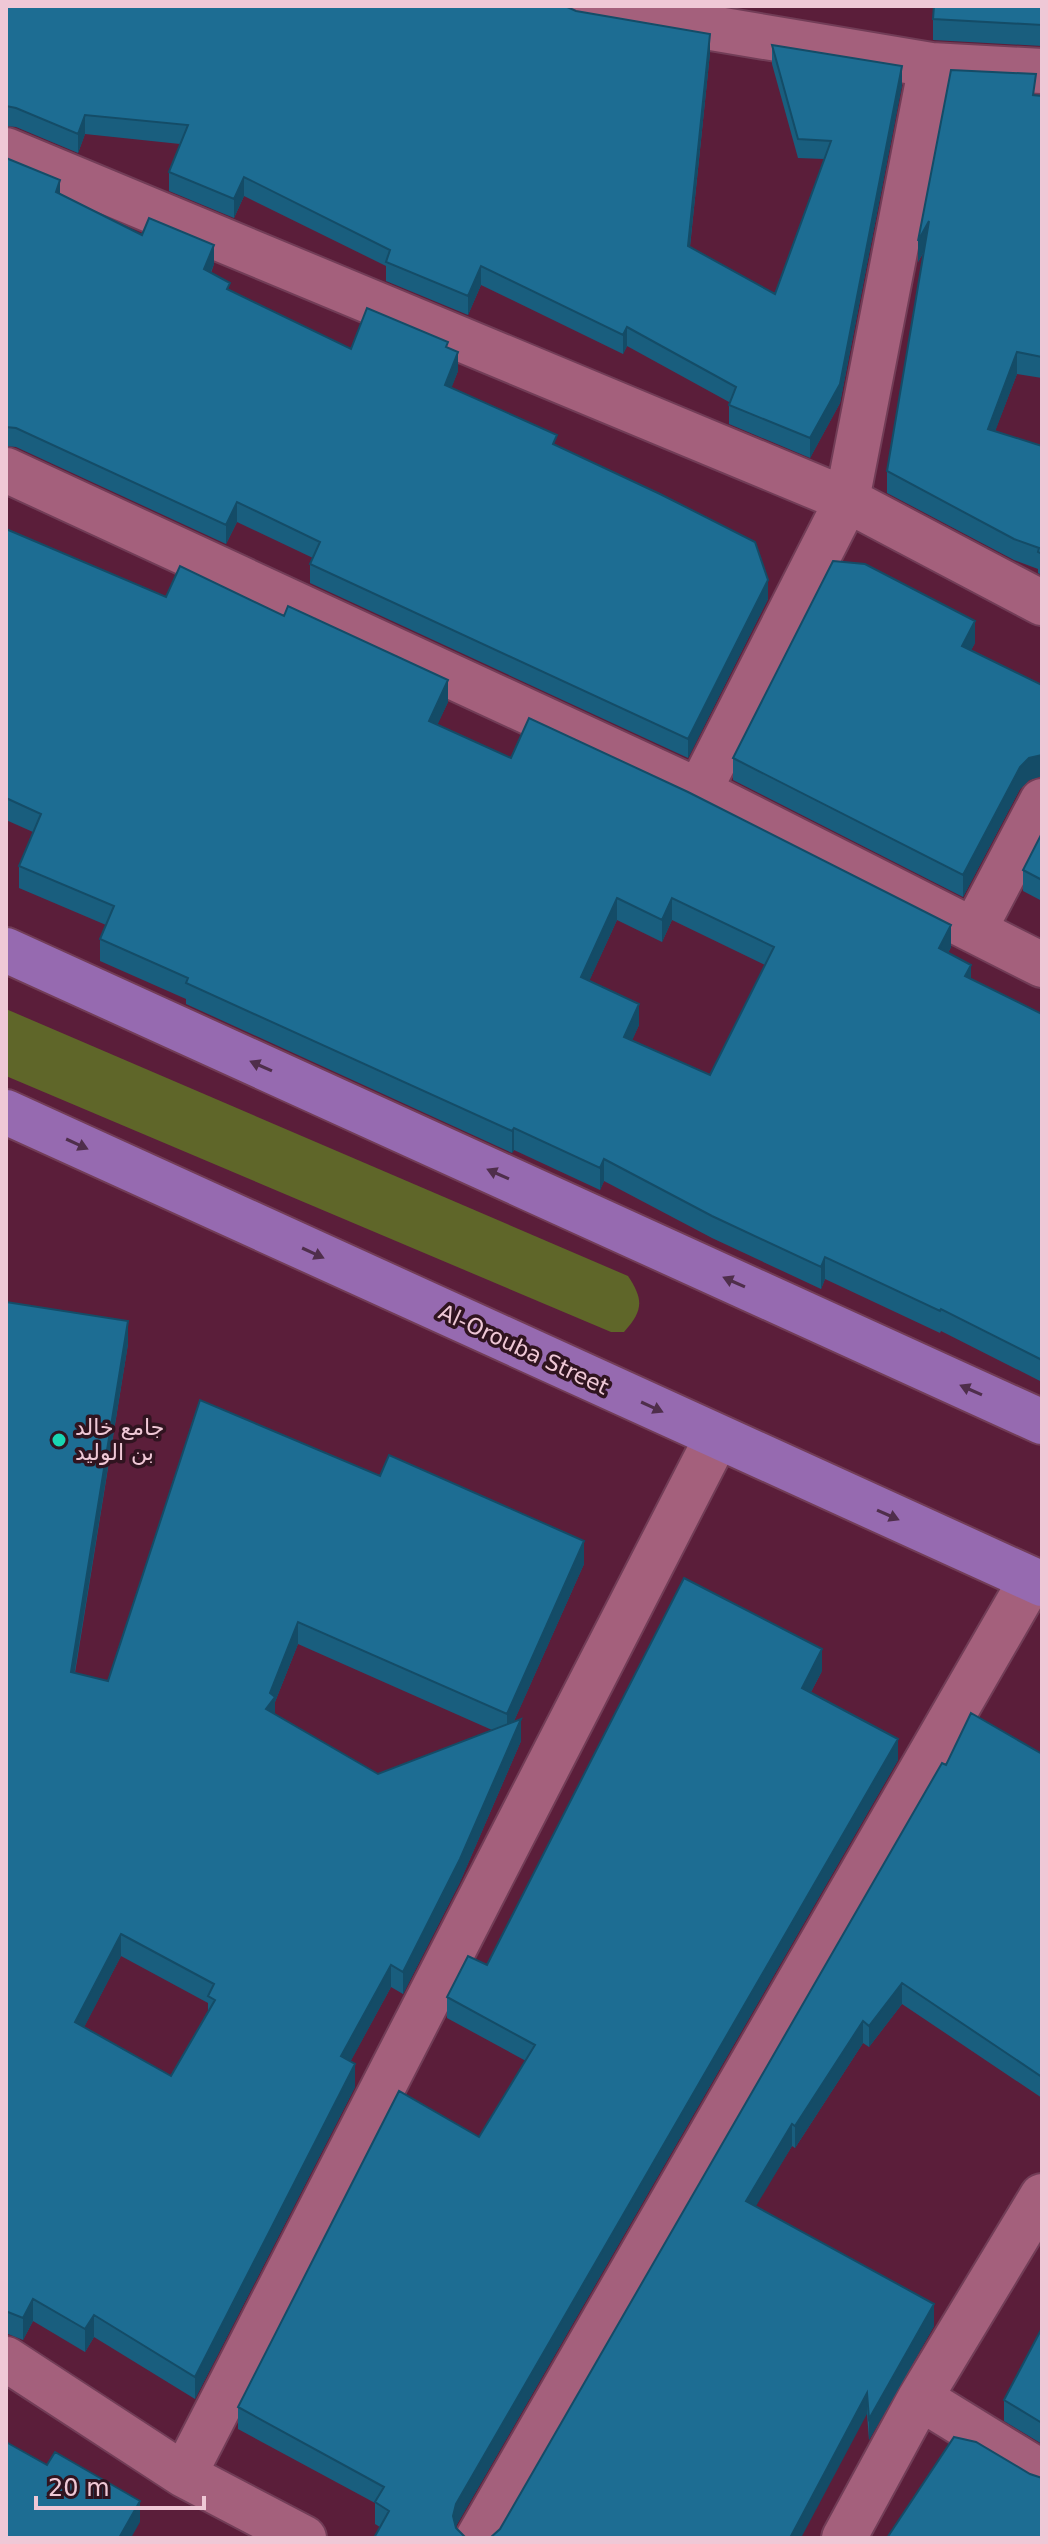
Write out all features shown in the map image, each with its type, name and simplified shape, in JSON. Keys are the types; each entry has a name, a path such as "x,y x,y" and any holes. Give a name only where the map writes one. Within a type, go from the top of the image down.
{"main road":[{"path":"6,950 1042,1422"},
{"name":"Al-Orouba Street","path":"6,1112 1036,1582"}],"street":[{"path":"581,6 931,65 1042,71"},
{"path":"699,791 847,500 931,65"},
{"path":"6,150 847,500 1042,603"},
{"path":"6,470 699,791 1042,965"},
{"path":"974,930 1042,801"},
{"path":"184,2475 717,1437"},
{"path":"478,2538 1036,1582"},
{"path":"844,2538 920,2398 1042,2196"},
{"path":"6,2359 184,2475 304,2538"},
{"path":"920,2398 1042,2473"}],"green space":[{"path":"6,1009 628,1276 639,1299 635,1318 624,1332 611,1332 6,1076"}],"building":[{"path":"6,6 565,6 576,11 710,34 688,246 775,294 831,141 798,139 772,45 902,66 840,384 810,438 729,405 736,387 627,327 623,335 481,266 468,296 386,262 390,250 244,177 234,199 169,172 188,125 85,115 78,134 6,106"},
{"path":"934,6 1042,6 1042,25 933,19"},
{"path":"951,70 1036,74 1033,95 1042,96 1042,357 1017,352 988,429 1042,446 1042,554 1038,552 1039,548 1014,539 887,471 929,221 918,241"},
{"path":"6,158 60,180 56,192 142,235 149,218 214,245 204,269 230,283 227,289 351,349 367,308 448,342 446,347 458,352 445,385 557,435 553,444 755,542 768,580 688,739 310,564 320,542 237,502 226,525 16,428 6,427"},
{"path":"6,529 166,597 180,566 284,616 288,606 448,680 429,721 511,758 529,718 688,792 951,925 939,948 971,965 965,976 1042,1014 1042,1360 941,1309 825,1257 821,1267 712,1216 604,1159 600,1168 514,1128 512,1131 186,983 188,978 100,939 114,906 19,866 41,814 6,798","holes":["617,898 662,920 672,898 774,947 710,1075 624,1037 639,1004 581,977"]},
{"path":"833,561 865,564 975,621 962,646 1042,685 1042,755 1029,758 1020,767 963,875 733,758"},
{"path":"1042,833 1042,880 1023,870"},
{"path":"6,1302 128,1321 71,1672 108,1681 200,1400 380,1476 389,1455 584,1541 507,1714 298,1622 270,1693 275,1697 266,1709 378,1774 521,1719 460,1859 403,1972 391,1965 341,2056 355,2064 195,2377 94,2315 85,2329 33,2299 23,2318 6,2312","holes":["121,1934 214,1984 208,1996 215,2000 171,2076 75,2022"]},
{"path":"684,1578 822,1649 802,1688 898,1739 456,2504 453,2516 456,2528 466,2538 374,2538 389,2511 375,2502 384,2487 238,2407 399,2091 479,2137 535,2045 447,1997 468,1956 487,1965"},
{"path":"971,1713 1042,1754 1042,2077 902,1983 869,2026 863,2021 795,2126 792,2124 746,2201 934,2304 869,2419 867,2393 790,2538 490,2538 500,2529 942,1763 946,1765"},
{"path":"1042,2328 1042,2423 1004,2400"},
{"path":"954,2437 976,2442 1042,2478 1042,2538 887,2538"},
{"path":"6,2442 47,2465 55,2452 140,2501 119,2538 6,2538"}],"place":[{"name":"جامع خالد بن الوليد","path":"59,1440"}]}
